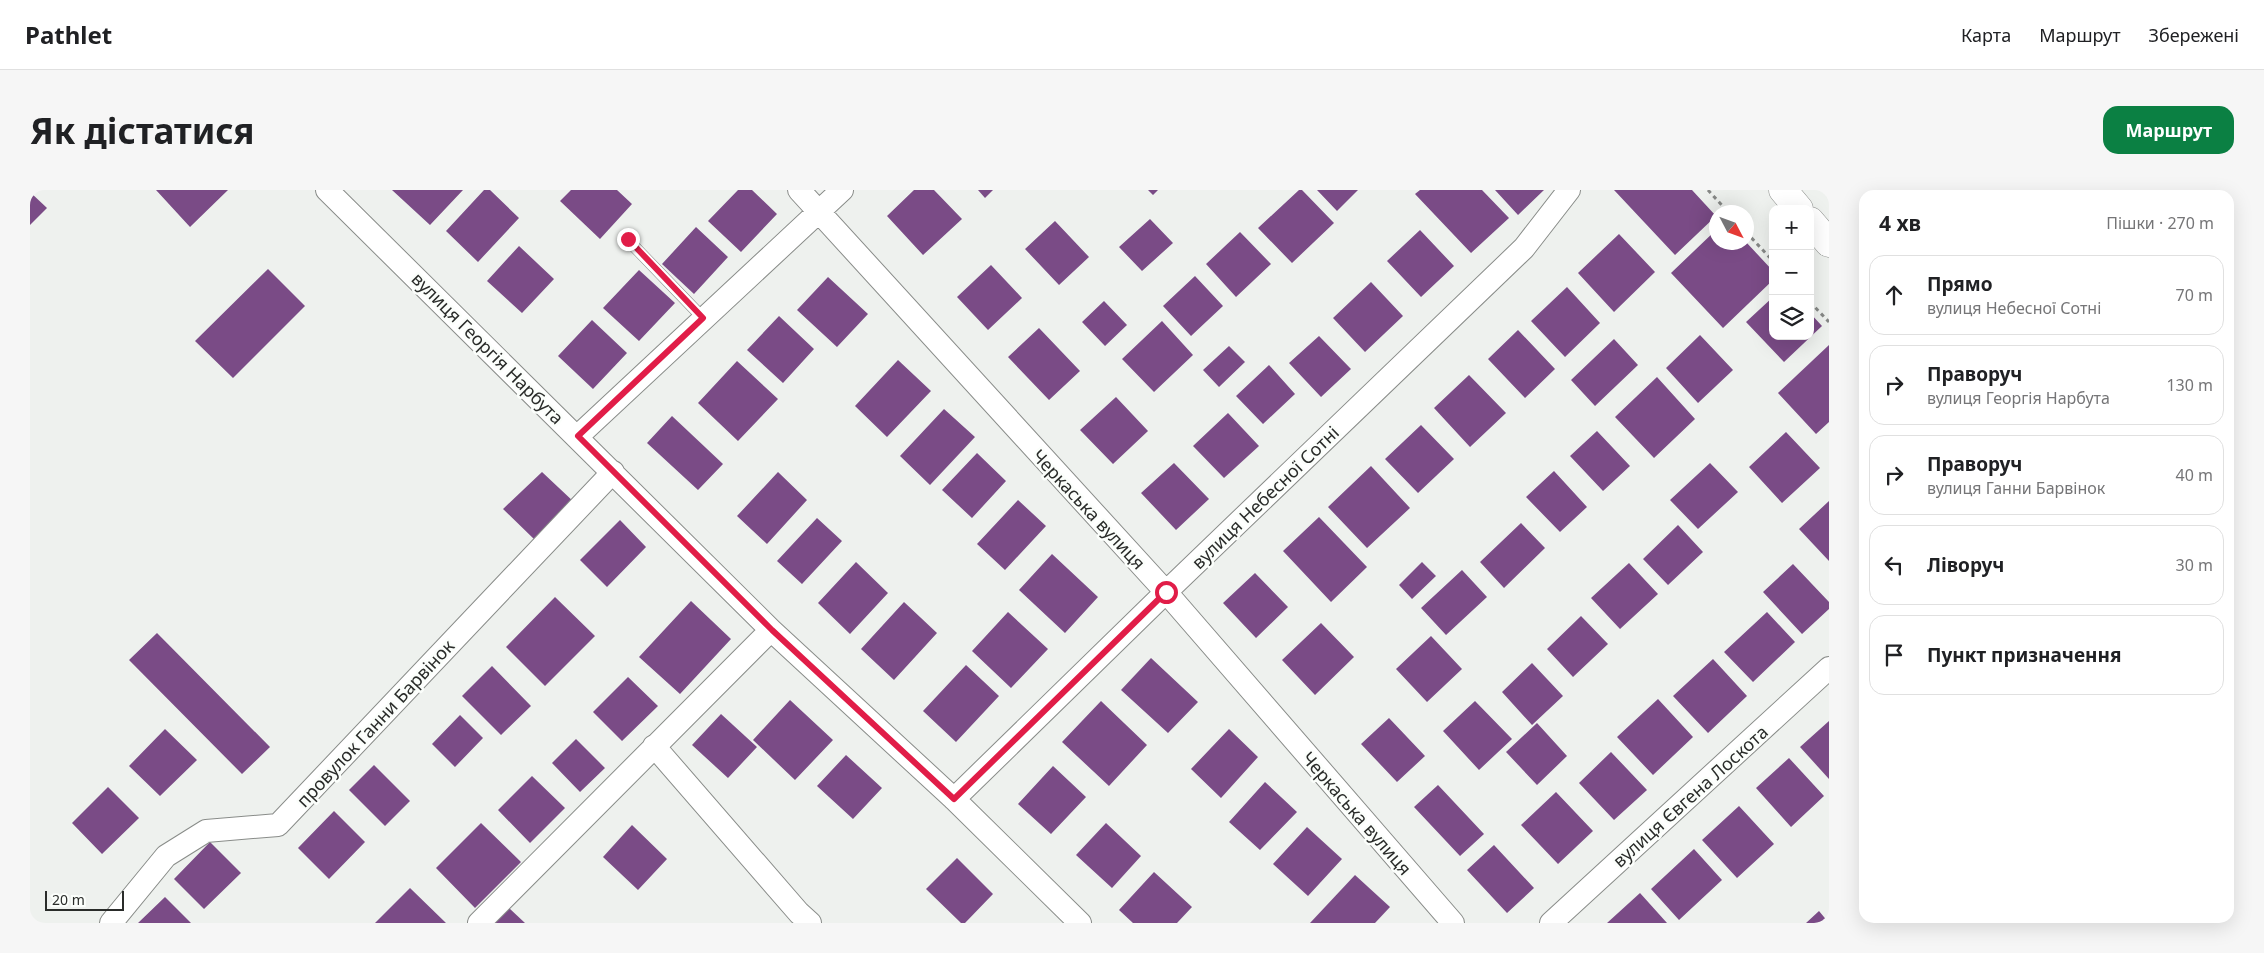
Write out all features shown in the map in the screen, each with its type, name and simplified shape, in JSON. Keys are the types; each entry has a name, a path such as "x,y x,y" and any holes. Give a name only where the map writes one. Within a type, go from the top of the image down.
{"main road":[{"path":"1783,190 1796,205"},
{"path":"1814,226 1829,243"}],"street":[{"name":"вулиця Георгія Нарбута","path":"328,190 772,630 954,799 1080,923"},
{"name":"Черкаська вулиця","path":"799,190 1166,592 1453,923"},
{"path":"578,436 842,190"},
{"name":"вулиця Небесної Сотні","path":"954,799 1524,248 1569,190"},
{"name":"провулок Ганни Барвінок","path":"111,923 166,856 206,831 278,825 613,472"},
{"path":"479,923 772,630"},
{"name":"вулиця Євгена Лоскота","path":"1551,923 1829,668"},
{"path":"654,746 799,913 810,923"}],"lane":[{"path":"628,239 703,318"}],"path":[{"path":"1708,190 1722,205"},
{"path":"1754,241 1769,257"},
{"path":"1814,306 1829,322"}],"building":[{"path":"156,190 228,190 190,227"},
{"path":"392,190 463,190 430,225"},
{"path":"484,190 490,190 519,218 478,262 446,231"},
{"path":"571,190 617,190 632,204 600,239 560,201"},
{"path":"738,190 752,190 777,214 741,252 708,221"},
{"path":"914,190 934,190 962,219 923,255 887,216"},
{"path":"978,190 993,190 985,198"},
{"path":"1148,190 1158,190 1153,195"},
{"path":"1299,190 1302,190 1334,223 1292,263 1258,228"},
{"path":"1317,190 1358,190 1337,211"},
{"path":"1420,190 1482,190 1509,218 1471,253 1415,194"},
{"path":"1495,190 1544,190 1518,215"},
{"path":"1614,190 1692,190 1709,208 1709,223 1675,255"},
{"path":"30,192 47,208 30,225"},
{"path":"1150,219 1173,243 1142,271 1119,247"},
{"path":"1055,221 1089,257 1059,285 1025,249"},
{"path":"696,227 728,257 694,294 662,264"},
{"path":"1420,230 1454,266 1421,297 1387,261"},
{"path":"1240,232 1271,264 1236,297 1206,264"},
{"path":"1619,234 1655,272 1614,312 1578,273"},
{"path":"1709,237 1709,250 1753,250 1769,267 1769,284 1723,328 1671,273"},
{"path":"519,246 554,279 522,313 487,281"},
{"path":"991,265 1022,298 988,330 957,297"},
{"path":"268,269 305,306 233,378 195,341"},
{"path":"639,270 675,303 639,341 603,308"},
{"path":"1195,276 1223,306 1191,336 1163,306"},
{"path":"828,277 868,314 837,347 797,310"},
{"path":"1371,282 1403,316 1365,352 1333,318"},
{"path":"1567,287 1600,323 1565,357 1531,321"},
{"path":"1104,301 1127,325 1105,346 1082,322"},
{"path":"1769,301 1769,340 1807,340 1784,362 1746,322"},
{"path":"779,316 814,349 783,383 747,350"},
{"path":"1814,317 1822,326 1814,334"},
{"path":"592,320 627,353 593,389 558,356"},
{"path":"1162,321 1193,355 1154,392 1122,359"},
{"path":"1039,328 1080,371 1049,400 1008,357"},
{"path":"1518,330 1555,369 1525,398 1488,359"},
{"path":"1700,335 1733,370 1698,403 1666,368"},
{"path":"1319,336 1351,369 1321,397 1289,363"},
{"path":"1614,339 1638,365 1595,406 1571,380"},
{"path":"1829,345 1829,422 1816,434 1778,393"},
{"path":"1229,346 1245,362 1219,387 1203,370"},
{"path":"898,360 931,391 887,437 855,406"},
{"path":"737,361 778,399 738,441 698,403"},
{"path":"1269,365 1295,394 1263,424 1236,396"},
{"path":"1469,375 1506,413 1470,447 1434,408"},
{"path":"1657,377 1695,419 1654,458 1615,417"},
{"path":"1116,397 1148,431 1113,464 1080,430"},
{"path":"944,409 975,437 930,485 900,456"},
{"path":"1228,413 1259,446 1224,478 1193,446"},
{"path":"672,416 723,464 698,490 647,443"},
{"path":"1421,425 1454,459 1418,493 1385,459"},
{"path":"1597,431 1630,466 1603,491 1570,456"},
{"path":"1786,432 1820,468 1782,503 1749,467"},
{"path":"977,453 1006,481 972,518 942,490"},
{"path":"1174,463 1209,499 1176,530 1141,493"},
{"path":"1710,463 1738,492 1698,529 1670,500"},
{"path":"1371,466 1410,508 1367,548 1328,507"},
{"path":"1554,471 1587,507 1560,532 1526,497"},
{"path":"542,472 575,503 536,541 503,509"},
{"path":"778,472 807,500 767,544 737,516"},
{"path":"1018,500 1046,526 1005,570 977,544"},
{"path":"1829,501 1829,561 1799,529"},
{"path":"1319,517 1367,567 1331,602 1283,551"},
{"path":"817,518 842,541 802,584 777,561"},
{"path":"620,520 646,547 607,587 580,560"},
{"path":"1521,523 1545,548 1504,588 1480,562"},
{"path":"1678,525 1703,552 1668,585 1643,559"},
{"path":"1052,554 1098,597 1065,633 1019,590"},
{"path":"856,562 888,593 850,634 818,603"},
{"path":"1422,562 1436,576 1412,599 1399,585"},
{"path":"1629,563 1658,594 1620,629 1591,598"},
{"path":"1793,564 1829,602 1829,609 1802,634 1763,592"},
{"path":"1462,570 1487,597 1446,635 1421,608"},
{"path":"1255,573 1288,607 1256,638 1223,603"},
{"path":"555,597 595,636 545,686 506,647"},
{"path":"691,601 731,639 680,694 639,657"},
{"path":"904,602 937,633 894,680 861,649"},
{"path":"1008,612 1048,649 1011,688 972,651"},
{"path":"1767,612 1795,642 1753,682 1724,652"},
{"path":"1581,616 1608,644 1573,677 1547,649"},
{"path":"1321,623 1354,657 1315,695 1282,660"},
{"path":"157,633 270,747 242,774 129,660"},
{"path":"1431,636 1462,669 1427,702 1396,669"},
{"path":"1151,658 1198,702 1168,733 1121,690"},
{"path":"1713,659 1747,696 1708,733 1673,696"},
{"path":"1532,663 1563,696 1532,725 1502,692"},
{"path":"966,665 999,696 956,742 923,711"},
{"path":"492,666 531,706 501,735 462,696"},
{"path":"628,677 658,706 622,741 593,712"},
{"path":"1658,699 1693,737 1653,775 1617,737"},
{"path":"790,700 833,740 795,780 753,740"},
{"path":"1101,701 1147,745 1109,786 1062,742"},
{"path":"1475,701 1512,739 1479,770 1443,731"},
{"path":"721,714 757,747 728,778 692,745"},
{"path":"460,715 483,738 455,767 432,744"},
{"path":"1389,718 1425,756 1397,782 1361,744"},
{"path":"1829,721 1829,779 1800,747"},
{"path":"1537,723 1567,756 1537,785 1506,752"},
{"path":"165,729 197,760 160,796 129,766"},
{"path":"1229,729 1258,757 1221,798 1191,769"},
{"path":"576,739 605,768 580,792 552,763"},
{"path":"1611,752 1647,790 1614,820 1579,783"},
{"path":"846,755 882,788 853,819 817,786"},
{"path":"1789,758 1824,796 1791,827 1756,788"},
{"path":"374,765 410,801 385,826 349,790"},
{"path":"1053,766 1086,797 1051,834 1018,804"},
{"path":"532,776 565,808 530,843 498,810"},
{"path":"1265,782 1297,812 1260,850 1229,822"},
{"path":"1438,785 1484,834 1460,856 1414,807"},
{"path":"108,787 139,818 102,854 72,823"},
{"path":"1556,792 1593,831 1558,864 1521,825"},
{"path":"1739,806 1774,844 1737,878 1702,840"},
{"path":"334,811 365,842 329,879 298,848"},
{"path":"481,823 521,862 475,908 436,868"},
{"path":"1106,823 1141,856 1112,888 1076,855"},
{"path":"632,825 667,859 638,890 603,857"},
{"path":"1307,827 1342,859 1308,896 1273,864"},
{"path":"210,842 241,873 204,909 174,879"},
{"path":"1494,845 1534,888 1507,913 1467,870"},
{"path":"1694,849 1722,880 1679,920 1651,889"},
{"path":"957,858 993,894 965,923 961,923 926,889"},
{"path":"1154,872 1192,907 1177,923 1133,923 1119,910"},
{"path":"1355,875 1390,907 1375,923 1310,923"},
{"path":"410,888 446,923 375,923"},
{"path":"1640,893 1667,923 1607,923"},
{"path":"165,897 191,923 138,923"},
{"path":"509,908 525,923 495,923"},
{"path":"1819,911 1829,923 1806,923"}],"route":[{"path":"628,239 703,318 578,436 772,630 954,799 1166,592"}]}
